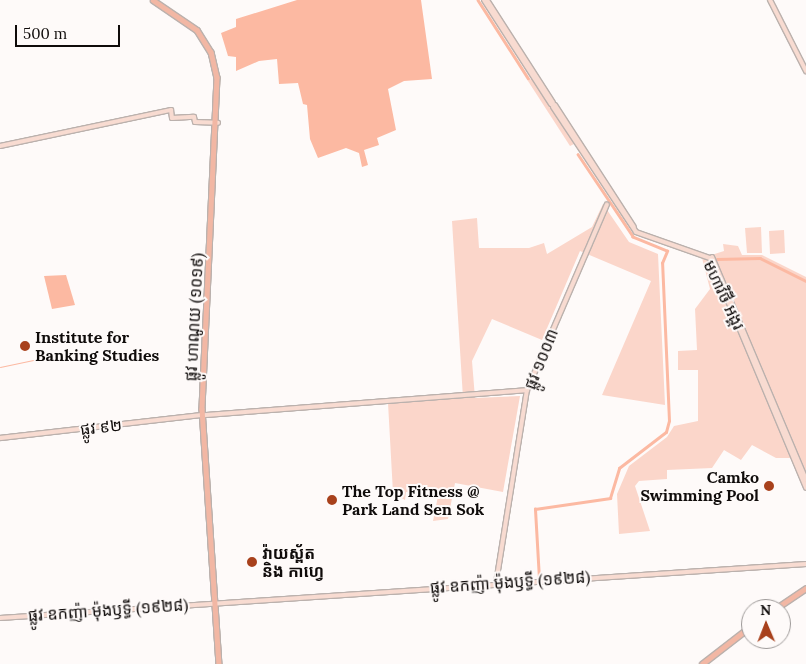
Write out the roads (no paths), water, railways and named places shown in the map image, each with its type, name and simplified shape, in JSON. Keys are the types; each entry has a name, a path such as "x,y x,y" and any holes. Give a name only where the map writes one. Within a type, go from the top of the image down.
{"main road":[{"name":"ផ្លូវ ហាណូយ (១០១៩)","path":"153,0 185,19 208,47 217,77 203,415 220,664"},
{"name":"ផ្លូវ ហាណូយ (១០១៩)","path":"158,0 188,18 210,45 219,76 216,123"},
{"name":"មហាវិថី អង្គរ","path":"486,0 633,230 648,239 707,254 715,264 806,488"},
{"path":"771,0 806,66"},
{"path":"771,0 806,71"},
{"path":"0,146 171,110 172,118 194,116 195,122 216,123"},
{"name":"ផ្លូវ ១០០៣","path":"496,583 496,565 527,390 607,204"},
{"name":"ផ្លូវ ៩២","path":"0,438 203,415 527,390"},
{"name":"មហាវិថី អង្គរ","path":"773,406 806,480"},
{"name":"ផ្លូវ ឧកញ៉ា ម៉ុងឫទ្ធី (១៩២៨)","path":"0,618 806,563"},
{"name":"ផ្លូវ ឧកញ៉ា ម៉ុងឫទ្ធី (១៩២៨)","path":"445,588 539,581"},
{"path":"790,599 806,588"},
{"path":"702,664 741,634"}],"waterway":[{"path":"478,0 528,78"},
{"path":"539,579 535,509 610,498 619,468 666,432 669,421 662,263 667,251 633,237 578,155"},
{"path":"717,259 760,258 806,281"},
{"path":"0,367 39,359"}],"place":[{"name":"Institute for Banking Studies","path":"25,346"},
{"name":"Camko Swimming Pool","path":"769,486"},
{"name":"The Top Fitness @ Park Land Sen Sok","path":"332,500"},
{"name":"វ៉ាយស្ព័ត និង កាហ្វេ","path":"252,562"}]}
